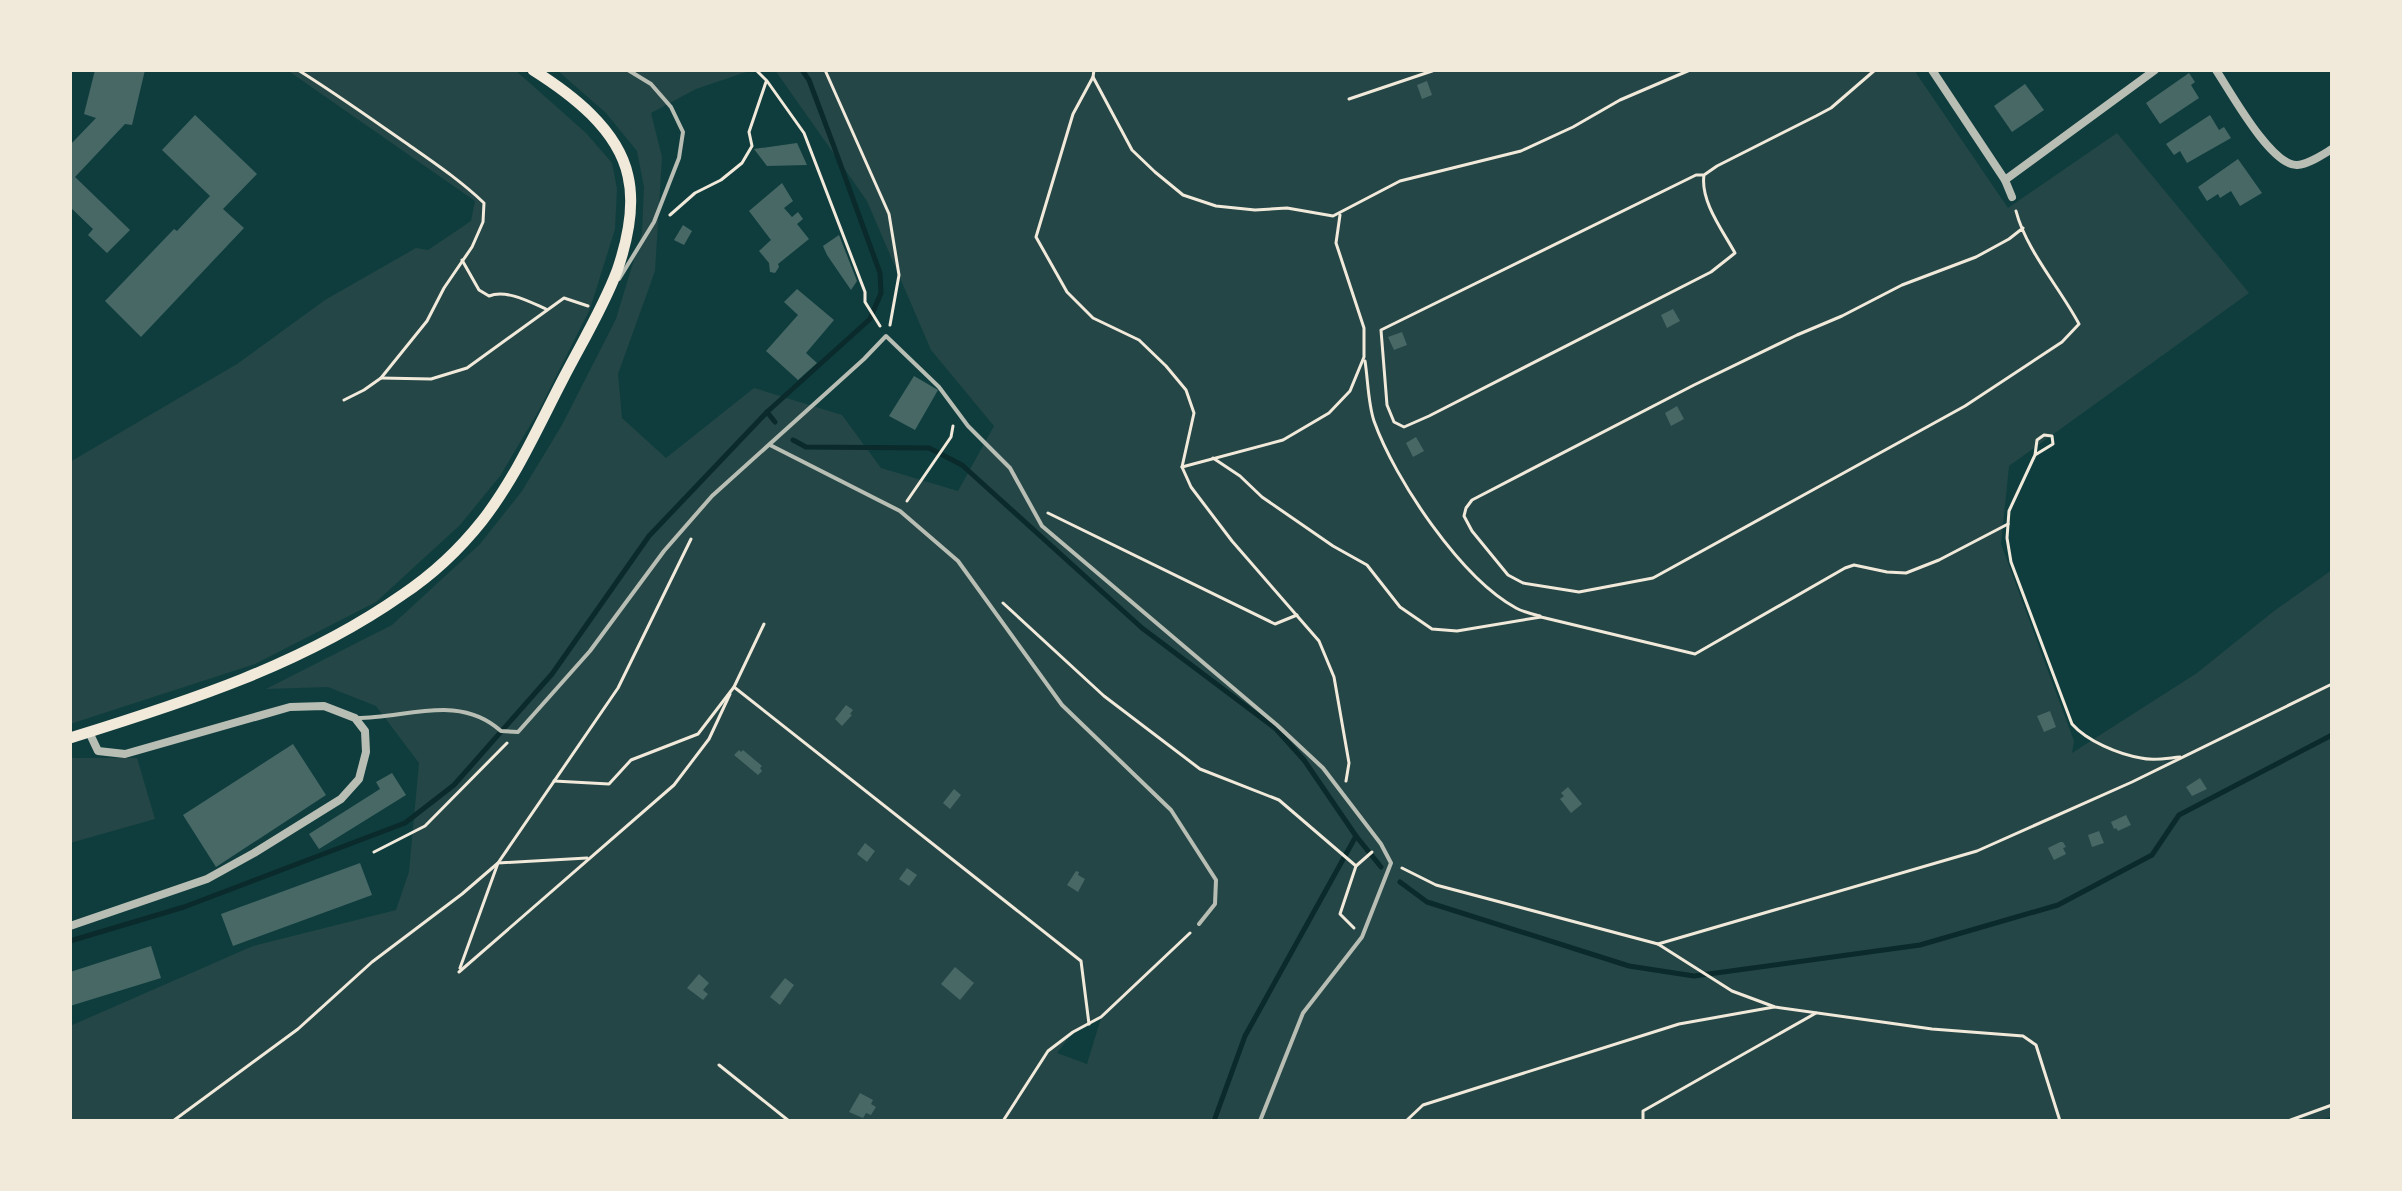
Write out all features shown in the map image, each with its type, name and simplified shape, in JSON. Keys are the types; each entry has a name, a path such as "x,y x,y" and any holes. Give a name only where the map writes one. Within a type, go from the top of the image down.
{"main road":[{"path":"70,738 259,673 303,653 379,611 428,576 471,535 496,502 598,311 617,271 627,231 630,189 626,167 617,148 584,108 533,70"}],"street":[{"path":"1932,70 2005,180 2012,197"},
{"path":"2005,180 2155,70"},
{"path":"2216,70 2271,152 2285,162 2297,165 2332,149"},
{"path":"70,926 207,879 254,853 341,799 359,779 366,752 365,731 355,718 324,706 290,707 125,754 98,751 89,732"}],"lane":[{"path":"598,311 654,222 679,158 683,132 671,107 651,84 628,70"},
{"path":"355,718 445,709 468,713 493,723 501,731 518,732 590,651 664,551 712,496 886,336 939,387 968,426 1010,468 1042,526 1277,725 1323,768 1381,844 1391,863 1362,937 1303,1013 1260,1121"},
{"path":"770,445 900,511 958,561 1062,705 1171,810 1216,880 1215,904 1199,924"}],"path":[{"path":"298,70 353,104 441,167 484,203 483,222 472,247 427,321 381,378 344,400"},
{"path":"756,70 804,133 865,292 865,302 886,336"},
{"path":"825,70 889,214 899,275 894,310 886,336"},
{"path":"1094,70 1073,114 1036,237 1067,292 1093,318 1139,340 1186,390 1194,413 1182,467 1191,487 1224,531 1319,641 1334,677 1349,763 1345,795"},
{"path":"1349,99 1435,70"},
{"path":"1093,77 1132,150 1183,195 1216,206 1255,210 1287,208 1333,216 1400,181 1521,151 1573,127 1620,100 1690,70"},
{"path":"1704,175 1702,185 1707,199 1735,253 1711,272 1429,416 1404,427 1394,422 1387,405 1381,330 1696,175 1704,175 1831,108 1875,70"},
{"path":"666,219 695,193 721,180 742,163 752,146 749,132 767,81"},
{"path":"2015,207 2043,266 2079,324 2049,351 1954,412 1653,578 1579,592 1523,583 1508,575 1472,531 1464,516 1472,500 1694,385 1902,285 1976,257 2023,228"},
{"path":"1340,213 1336,243 1364,328 1364,357 1373,418 1390,460 1428,521 1476,576 1518,609 1695,654 1845,568 1854,565 1906,573 1939,560 2008,524"},
{"path":"462,260 479,290 489,296 496,293 508,295 546,309"},
{"path":"381,378 431,379 467,368 564,298 598,311"},
{"path":"1182,467 1283,440 1329,413 1350,391 1364,357"},
{"path":"900,511 951,437 955,410"},
{"path":"2035,455 2053,444 2052,436 2044,435 2037,440 2035,455 2009,511 2007,538 2011,562 2072,724 2081,734 2127,755 2144,759 2184,757"},
{"path":"1213,458 1240,476 1262,497 1333,546 1367,565 1400,607 1432,629 1457,631 1541,617"},
{"path":"1029,503 1275,624 1297,615"},
{"path":"692,537 618,688 498,863 459,972 674,785 709,739 764,624"},
{"path":"1003,602 1104,696 1200,769 1279,800 1356,866"},
{"path":"1658,944 1977,851 2184,757 2332,684"},
{"path":"734,687 1081,961 1089,1024"},
{"path":"554,781 609,784 631,760 698,734 734,687"},
{"path":"374,852 425,826 518,732"},
{"path":"1362,937 1340,914 1356,866 1381,844"},
{"path":"173,1121 298,1029 372,962 498,863 589,858"},
{"path":"1391,863 1436,885 1658,944 1732,991 1775,1007 1932,1029 2023,1036 2036,1045 2060,1121"},
{"path":"1003,1121 1048,1051 1101,1017 1199,924"},
{"path":"1406,1121 1423,1105 1679,1024 1775,1007"},
{"path":"1643,1121 1643,1111 1816,1013"},
{"path":"719,1065 789,1121"},
{"path":"2288,1121 2332,1105"}],"shaded area":[{"path":"287,70 515,70 586,133 612,163 617,189 615,229 590,309 538,412 500,476 460,525 376,602 255,664 70,724 70,462 237,364 325,300 416,248 428,250 471,221 475,201"},
{"path":"557,70 752,70 696,89 651,113 662,157 655,271 618,374 622,418 666,458 754,388 842,415 881,468 958,491 994,426 931,350 867,201 775,70 1914,70 2008,208 2117,133 2249,293 2009,466 2001,544 2074,741 2072,753 2197,673 2274,611 2332,570 2332,1116 2319,1121 70,1121 70,1026 253,946 396,910 409,872 419,763 376,706 328,687 266,689 392,625 480,544 522,491 562,425 616,319 642,233 644,187 637,151 606,113","holes":["1101,1018 1087,1064 1057,1053 1073,1032"]},
{"path":"70,754 73,758 137,758 155,819 70,843"}],"building":[{"path":"95,70 145,70 132,125 125,124 75,177 130,230 107,253 88,235 93,229 70,207 70,145 96,118 84,114"},
{"path":"2189,73 2195,82 2191,85 2199,98 2160,124 2146,103"},
{"path":"1427,81 1432,95 1422,99 1417,85"},
{"path":"2025,84 2044,110 2012,132 1994,106"},
{"path":"195,115 257,174 223,209 244,228 141,337 105,301 210,196 162,150"},
{"path":"2210,115 2219,130 2224,127 2231,138 2187,163 2180,151 2174,155 2166,144"},
{"path":"797,143 807,165 767,166 754,149"},
{"path":"2238,159 2262,193 2240,206 2231,191 2207,201 2198,187"},
{"path":"782,183 793,201 784,208 792,217 798,212 803,219 797,224 809,239 778,264 775,273 770,272 769,263 759,251 771,240 749,211"},
{"path":"683,225 692,231 684,245 674,240"},
{"path":"839,235 857,281 851,290 823,246"},
{"path":"797,289 834,320 806,353 817,363 798,380 766,351 798,315 784,302"},
{"path":"1673,309 1680,321 1667,328 1661,315"},
{"path":"1402,332 1407,345 1394,350 1388,337"},
{"path":"914,376 938,390 915,430 889,416"},
{"path":"1677,406 1684,419 1671,426 1665,413"},
{"path":"1416,437 1424,451 1413,457 1406,443"},
{"path":"846,705 853,710 842,726 835,719"},
{"path":"2050,711 2056,727 2044,732 2037,716"},
{"path":"293,744 326,795 216,867 183,815"},
{"path":"739,750 762,766 758,775 734,755"},
{"path":"392,773 406,795 319,849 309,834 380,789 376,782"},
{"path":"2200,778 2207,789 2192,796 2186,787"},
{"path":"1568,787 1582,804 1571,813 1560,799 1564,796 1561,793"},
{"path":"954,789 961,795 950,809 943,803"},
{"path":"2126,815 2131,825 2118,831 2114,829 2111,822"},
{"path":"2099,831 2104,843 2092,847 2088,835"},
{"path":"2060,842 2066,847 2063,848 2066,854 2054,860 2048,848"},
{"path":"865,843 875,851 867,862 857,854"},
{"path":"360,863 372,895 233,946 221,914"},
{"path":"907,868 917,875 909,886 899,879"},
{"path":"1076,871 1085,879 1078,892 1067,885"},
{"path":"151,946 161,978 70,1006 70,972"},
{"path":"955,967 974,983 960,1000 941,984"},
{"path":"699,974 709,983 703,990 708,994 703,1000 687,988"},
{"path":"785,978 794,985 780,1005 770,997"},
{"path":"860,1093 873,1100 871,1104 876,1107 871,1115 866,1113 863,1118 849,1112"}],"waterway":[{"path":"70,941 184,907 405,823 454,785 552,674 649,536 767,412 870,319 881,293 880,273 809,80 802,70"},
{"path":"767,412 775,422"},
{"path":"793,440 806,447 929,448 962,465 1142,628 1276,729 1304,760 1381,867"},
{"path":"1400,882 1427,902 1629,966 1694,976 1920,945 2058,905 2152,855 2179,815 2332,735"},
{"path":"1214,1121 1245,1036 1356,836"}]}
